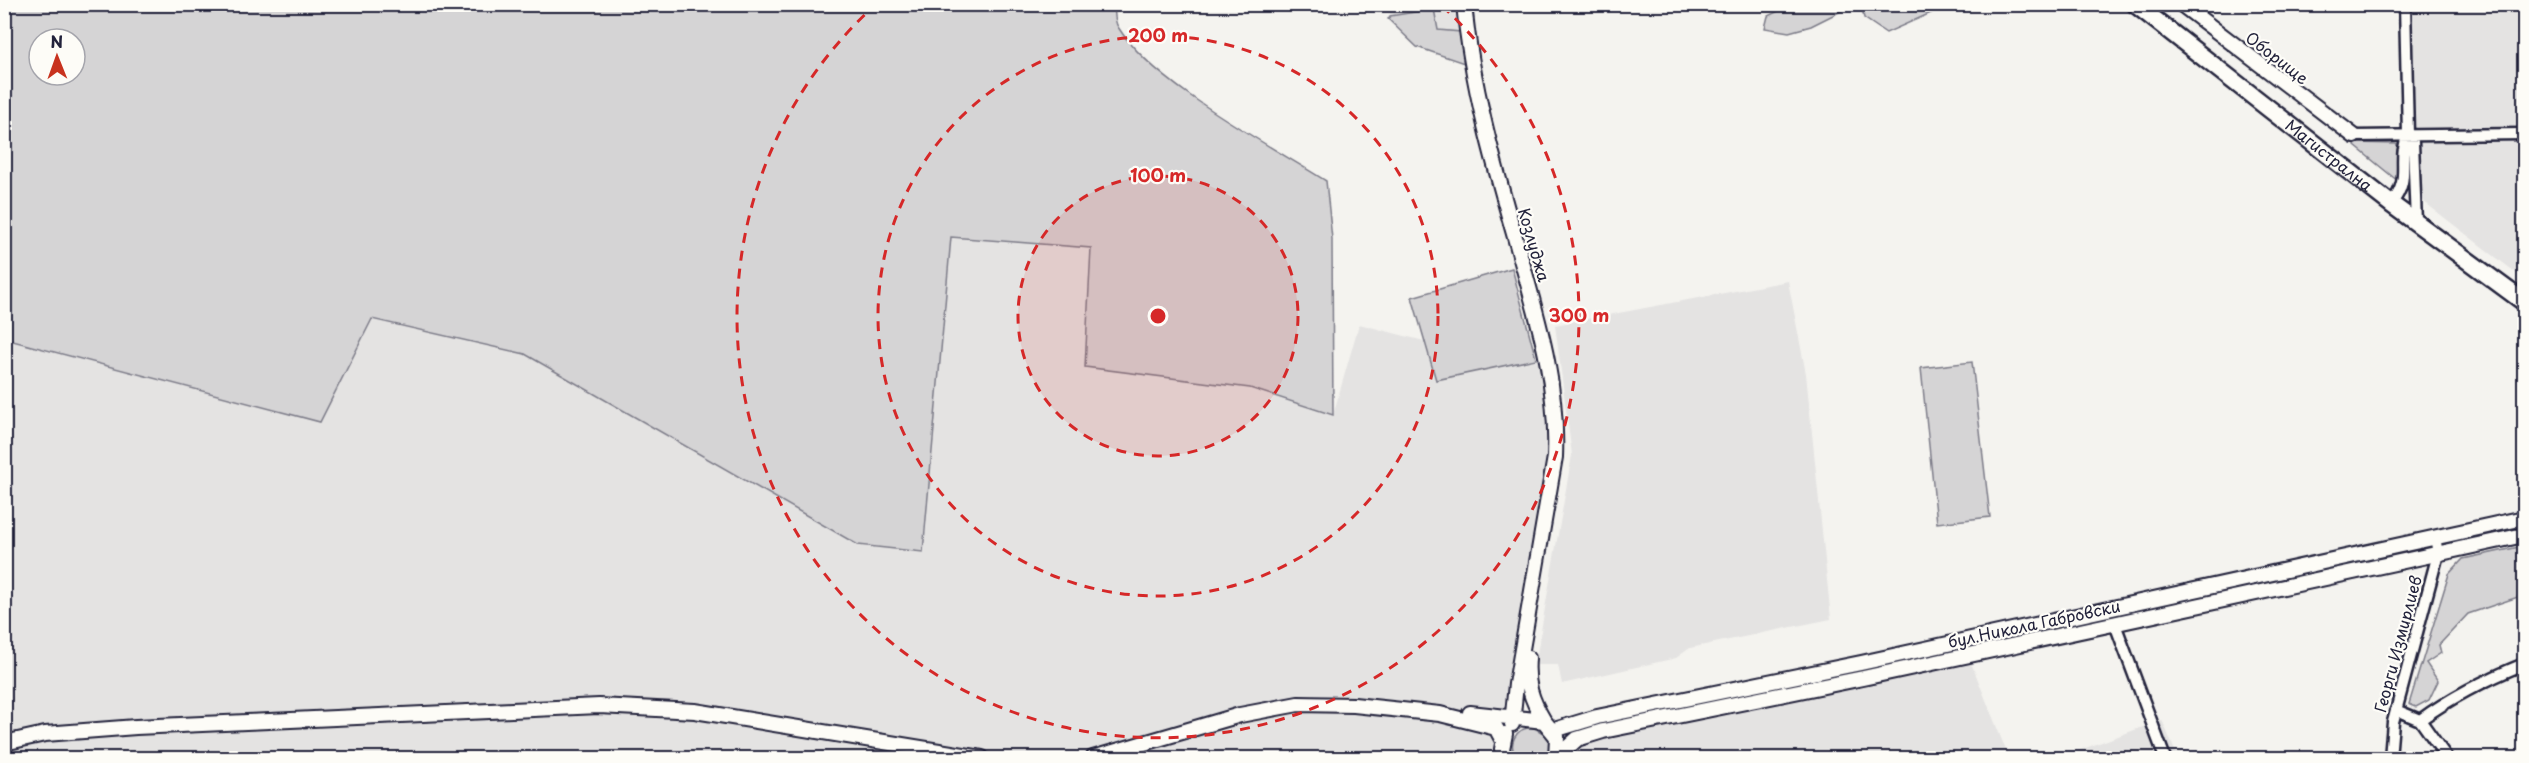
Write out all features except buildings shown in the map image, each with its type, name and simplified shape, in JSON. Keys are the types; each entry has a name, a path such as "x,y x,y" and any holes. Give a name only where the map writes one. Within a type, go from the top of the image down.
{"main road":[{"name":"Магистрална","path":"2135,4 2416,224 2524,302"}],"street":[{"name":"Козлуджа","path":"1464,4 1469,60 1487,142 1548,358 1555,401 1555,457 1532,602 1516,684 1518,720"},
{"name":"Оборище","path":"2181,4 2354,136"},
{"path":"2391,204 2404,182 2404,143 2408,135 2405,4"},
{"path":"2354,136 2524,134"},
{"path":"2408,135 2413,142 2416,224"},
{"name":"бул.Никола Габровски","path":"1549,726 1817,673 2524,518"},
{"name":"бул.Никола Габровски","path":"1556,758 1577,739 1603,731 2115,624 2524,534"},
{"name":"Георги Измирлиев","path":"2390,759 2396,710 2438,554 2435,537"},
{"name":"Козлуджа","path":"1532,602 1527,681 1530,698 1549,726"},
{"path":"2115,624 2165,759"},
{"path":"2420,720 2449,699 2494,676 2524,664"},
{"path":"1094,759 1240,715 1287,706 1354,705 1440,714 1496,728 1503,752"},
{"path":"4,743 45,734 136,727 599,706 695,711 982,759"},
{"path":"2396,710 2420,720 2448,759"},
{"path":"1440,714 1466,712 1549,726 1559,746 1556,758"},
{"path":"1503,752 1518,720"}],"shaded area":[{"path":"1861,4 1949,5 1886,33 1864,18"},
{"path":"4,5 1114,5 1118,27 1157,70 1213,112 1326,181 1332,239 1333,415 1250,388 1085,367 1091,248 951,237 923,552 858,545 525,354 372,319 320,422 5,339"},
{"path":"1389,5 1458,5 1461,32 1438,30 1434,9 1390,16"},
{"path":"1791,5 1853,5 1811,26 1789,32 1765,28 1768,16"},
{"path":"2405,5 2524,5 2524,279 2406,188 2408,135"},
{"path":"1434,9 1438,30 1461,32 1464,63 1417,47 1388,19 1390,16"},
{"path":"2356,143 2396,144 2399,148 2399,182 2355,146"},
{"path":"950,237 1092,248 1085,367 1250,388 1333,415 1359,324 1424,341 1436,380 1548,358 1557,422 1516,684 1501,758 5,758 4,339 320,422 372,319 525,354 858,545 923,552"},
{"path":"1512,268 1536,359 1436,380 1412,297"},
{"path":"1788,281 1806,374 1831,619 1690,648 1676,658 1562,684 1558,665 1535,665 1572,455 1555,325"},
{"path":"1972,362 1990,517 1937,523 1921,368"},
{"path":"2524,546 2524,595 2468,614 2439,645 2441,653 2426,663 2438,681 2429,700 2416,707 2409,704 2449,574 2463,559"},
{"path":"1971,655 1972,665 2009,758 1556,758 1577,739"},
{"path":"2162,720 2178,758 2058,758"},
{"path":"1533,727 1548,736 1550,750 1548,755 1546,758 1517,758 1513,747 1514,738 1522,730"}]}
